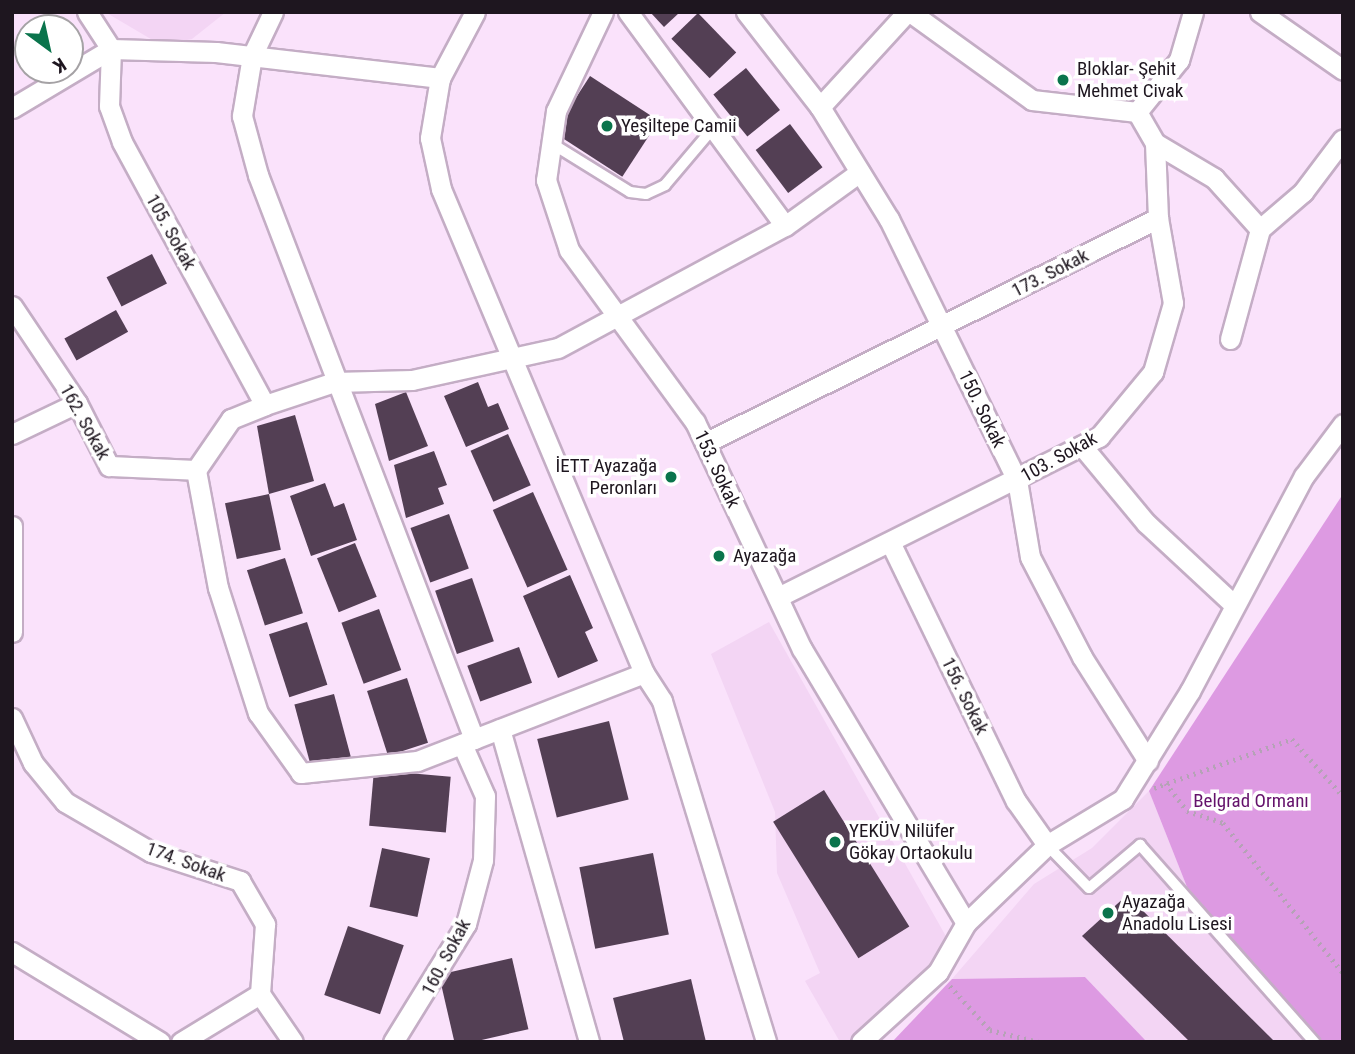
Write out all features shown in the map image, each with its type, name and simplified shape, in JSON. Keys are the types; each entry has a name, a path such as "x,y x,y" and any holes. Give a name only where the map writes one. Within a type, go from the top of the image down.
{"street":[{"path":"87,12 111,49"},
{"name":"160. Sokak","path":"273,12 252,56 242,116 334,382 468,742 485,796 483,860 467,924 394,1042"},
{"path":"475,12 440,78 430,138 441,189 644,673 662,701 690,781 766,1042"},
{"name":"153. Sokak","path":"603,12 556,111 551,143 546,180 569,250 622,316 705,443 778,597 966,923"},
{"path":"628,12 716,126 785,226"},
{"name":"150. Sokak","path":"746,12 820,107 860,172 942,328 1017,480 1030,557 1082,657 1148,761"},
{"path":"820,107 909,12 1032,100 1137,112 1179,60 1193,12"},
{"path":"1260,12 1342,67"},
{"path":"12,108 111,49 252,56 440,78"},
{"name":"105. Sokak","path":"111,49 109,106 122,142 265,405"},
{"name":"103. Sokak","path":"778,597 1099,437 1153,372 1174,303 1158,218 1155,143 1137,112"},
{"path":"1230,339 1260,229 1303,192 1343,139"},
{"path":"1155,143 1214,178 1260,229"},
{"path":"644,673 417,761 301,773 258,713 218,588 196,470 231,419 265,405 334,382 412,380 510,354 558,348 622,316 785,226 860,172"},
{"name":"173. Sokak","path":"705,443 942,328 1158,218"},
{"name":"162. Sokak","path":"12,306 77,403 109,466 196,470"},
{"path":"12,434 77,403"},
{"path":"861,1042 938,972 966,923 1047,845 1123,799 1148,761 1232,603 1304,476 1340,431"},
{"path":"1082,446 1146,523 1232,603"},
{"path":"12,526 12,632"},
{"name":"156. Sokak","path":"890,542 1016,801 1047,845"},
{"name":"174. Sokak","path":"12,718 33,763 65,802 151,852 240,881 265,924 260,994"},
{"path":"500,729 589,1042"},
{"path":"12,952 160,1042"},
{"path":"181,1042 260,994 293,1042"}],"lane":[{"path":"551,143 630,192 646,194 664,185 716,126"},
{"path":"1047,845 1089,888 1140,845 1314,1042"}],"path":[{"path":"1123,799 1292,739 1343,796"},
{"path":"1166,783 1187,811 1223,823 1343,972"},
{"path":"938,972 990,1030 1040,1042"}],"shaded area":[{"path":"105,12 226,12 192,39 161,45"},
{"name":"YEKÜV Nilüfer Gökay Ortaokulu","path":"769,622 952,947 861,1042 840,1042 805,981 820,973 777,873 775,812 711,654"},
{"name":"Ayazağa Anadolu Lisesi","path":"1149,791 1187,887 1320,1042 1147,1042 1085,977 952,979 1034,884 1092,848"}],"green space":[{"name":"Belgrad Ormanı","path":"1343,494 1343,1042 1320,1042 1187,887 1149,791"},
{"path":"1085,977 1147,1042 892,1042 952,979"}],"building":[{"path":"650,12 680,12 664,27"},
{"path":"698,13 736,53 710,78 671,39"},
{"path":"746,68 780,110 747,136 713,94"},
{"name":"Yeşiltepe Camii","path":"590,76 659,121 622,177 554,132"},
{"path":"790,124 822,167 788,193 756,150"},
{"path":"152,254 167,283 122,307 107,277"},
{"path":"116,310 128,332 77,360 64,339"},
{"path":"478,382 488,407 498,403 509,429 466,447 444,396"},
{"path":"406,392 428,446 389,461 375,404"},
{"path":"295,415 314,481 269,494 257,426"},
{"path":"508,434 531,485 493,502 471,451"},
{"path":"434,451 447,485 438,488 444,504 406,518 394,465"},
{"path":"325,483 334,507 344,503 357,540 311,556 290,496"},
{"path":"533,492 568,570 527,588 493,510"},
{"path":"269,494 281,550 237,559 225,503"},
{"path":"449,514 469,569 430,583 410,528"},
{"path":"355,543 377,597 339,612 317,558"},
{"path":"285,558 303,613 265,626 247,570"},
{"path":"570,575 593,628 585,632 598,661 558,678 523,596"},
{"path":"472,578 494,641 457,654 435,591"},
{"path":"379,609 401,670 364,684 341,623"},
{"path":"307,622 327,685 289,697 269,634"},
{"path":"519,647 532,683 480,702 467,666"},
{"path":"407,678 428,743 388,756 367,691"},
{"path":"334,694 351,757 311,767 294,705"},
{"path":"609,721 629,800 557,817 537,739"},
{"path":"374,770 451,777 446,832 369,826"},
{"name":"YEKÜV Nilüfer Gökay Ortaokulu","path":"824,790 909,927 858,958 773,822"},
{"path":"382,848 430,858 417,917 370,907"},
{"path":"653,853 669,934 595,949 579,867"},
{"path":"1127,895 1275,1042 1190,1042 1082,936"},
{"path":"348,926 404,945 380,1014 324,995"},
{"path":"512,958 528,1029 473,1042 454,1042 439,975"},
{"path":"691,979 706,1042 624,1042 613,998"}],"place":[{"name":"Bloklar- Şehit Mehmet Civak","path":"1063,80"},
{"name":"Yeşiltepe Camii","path":"607,126"},
{"name":"İETT Ayazağa Peronları","path":"671,477"},
{"name":"Ayazağa","path":"719,556"},
{"name":"YEKÜV Nilüfer Gökay Ortaokulu","path":"835,842"},
{"name":"Ayazağa Anadolu Lisesi","path":"1108,913"}]}
